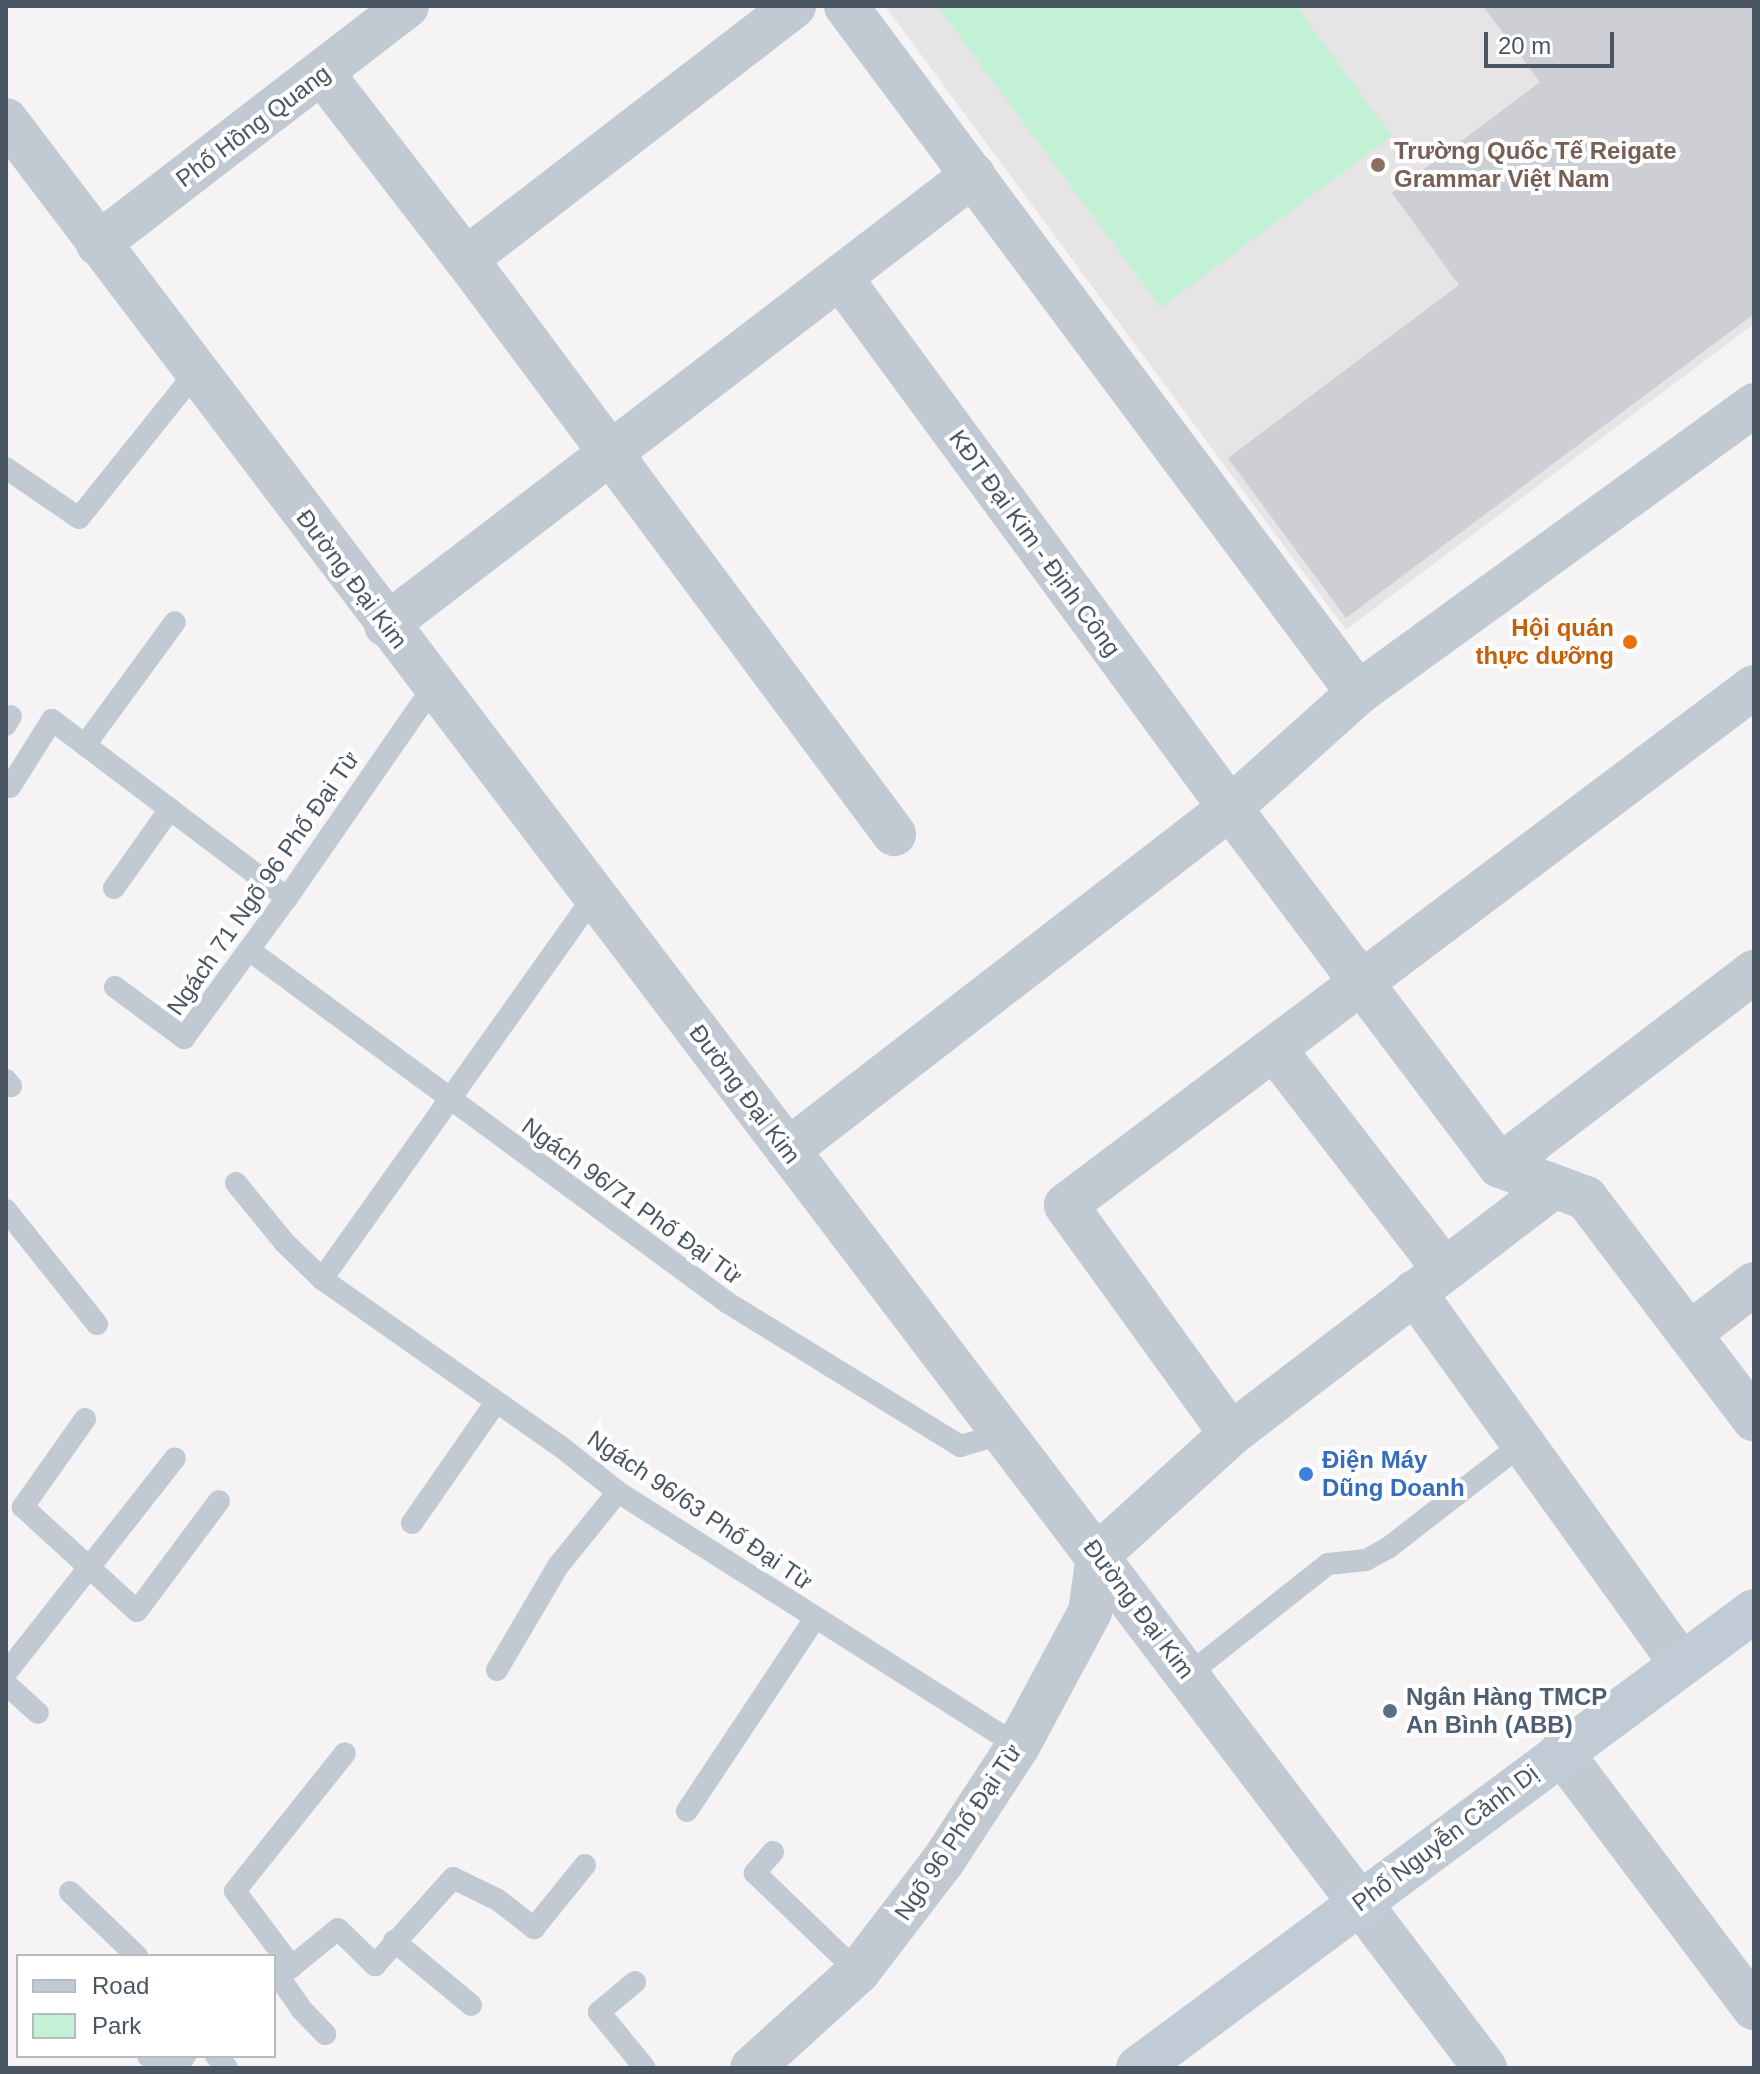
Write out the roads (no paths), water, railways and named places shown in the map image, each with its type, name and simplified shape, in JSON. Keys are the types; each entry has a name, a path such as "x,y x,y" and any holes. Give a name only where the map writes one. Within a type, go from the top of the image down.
{"main road":[{"name":"Phố Nguyễn Cảnh Dị","path":"1138,2068 1681,1664 1750,1622"}],"street":[{"name":"Phố Hồng Quang","path":"98,244 407,6"},
{"path":"466,259 794,6"},
{"path":"846,6 1358,693"},
{"path":"322,73 466,259 894,834"},
{"name":"Đường Đại Kim","path":"6,120 433,687 1189,1674 1485,2068"},
{"path":"386,625 973,175"},
{"name":"KĐT Đại Kim - Định Công","path":"840,277 1230,808 1500,1166"},
{"path":"788,1150 1230,808 1358,693 1754,405"},
{"path":"1231,1434 1066,1205 1754,687"},
{"path":"1500,1166 1754,972"},
{"path":"1274,1049 1429,1281 1521,1445 1681,1664"},
{"path":"1500,1166 1586,1198 1754,1419"},
{"path":"1098,1555 1231,1434 1554,1186"},
{"path":"1689,1334 1754,1284"},
{"name":"Ngõ 96 Phố Đại Từ","path":"752,2068 858,1972 943,1861 1018,1746 1090,1612 1098,1555"},
{"path":"1561,1752 1754,2008"}],"lane":[{"path":"6,468 79,518 195,373"},
{"path":"85,745 175,622"},
{"name":"Ngách 71 Ngõ 96 Phố Đại Từ","path":"115,987 184,1038 287,898 433,687"},
{"path":"10,787 52,720 287,898"},
{"path":"114,888 170,809"},
{"path":"322,1279 594,896"},
{"name":"Ngách 96/71 Phố Đại Từ","path":"249,950 728,1303 960,1446 1005,1433"},
{"name":"Ngách 96/63 Phố Đại Từ","path":"236,1183 285,1243 322,1279 618,1492 1018,1746"},
{"path":"6,1210 97,1324"},
{"path":"412,1523 496,1402"},
{"path":"85,1419 23,1507 137,1611 219,1501"},
{"path":"1189,1674 1328,1564 1366,1560 1388,1548 1521,1445"},
{"path":"6,1673 175,1458"},
{"path":"497,1670 558,1566 618,1492"},
{"path":"687,1811 815,1618"},
{"path":"6,1684 38,1713"},
{"path":"270,1954 235,1891 345,1753"},
{"path":"773,1852 755,1873 858,1972"},
{"path":"325,2034 301,2009 282,1975 338,1929 375,1965 453,1878 466,1872 534,1928 585,1865"},
{"path":"70,1892 135,1954"},
{"path":"394,1941 471,2005"},
{"path":"635,1982 599,2012 645,2068"}],"place":[{"name":"Trường Quốc Tế Reigate Grammar Việt Nam","path":"1378,165"},
{"name":"Hội quán thực dưỡng","path":"1630,642"},
{"name":"Điện Máy Dũng Doanh","path":"1306,1474"},
{"name":"Ngân Hàng TMCP An Bình (ABB)","path":"1390,1711"}]}
